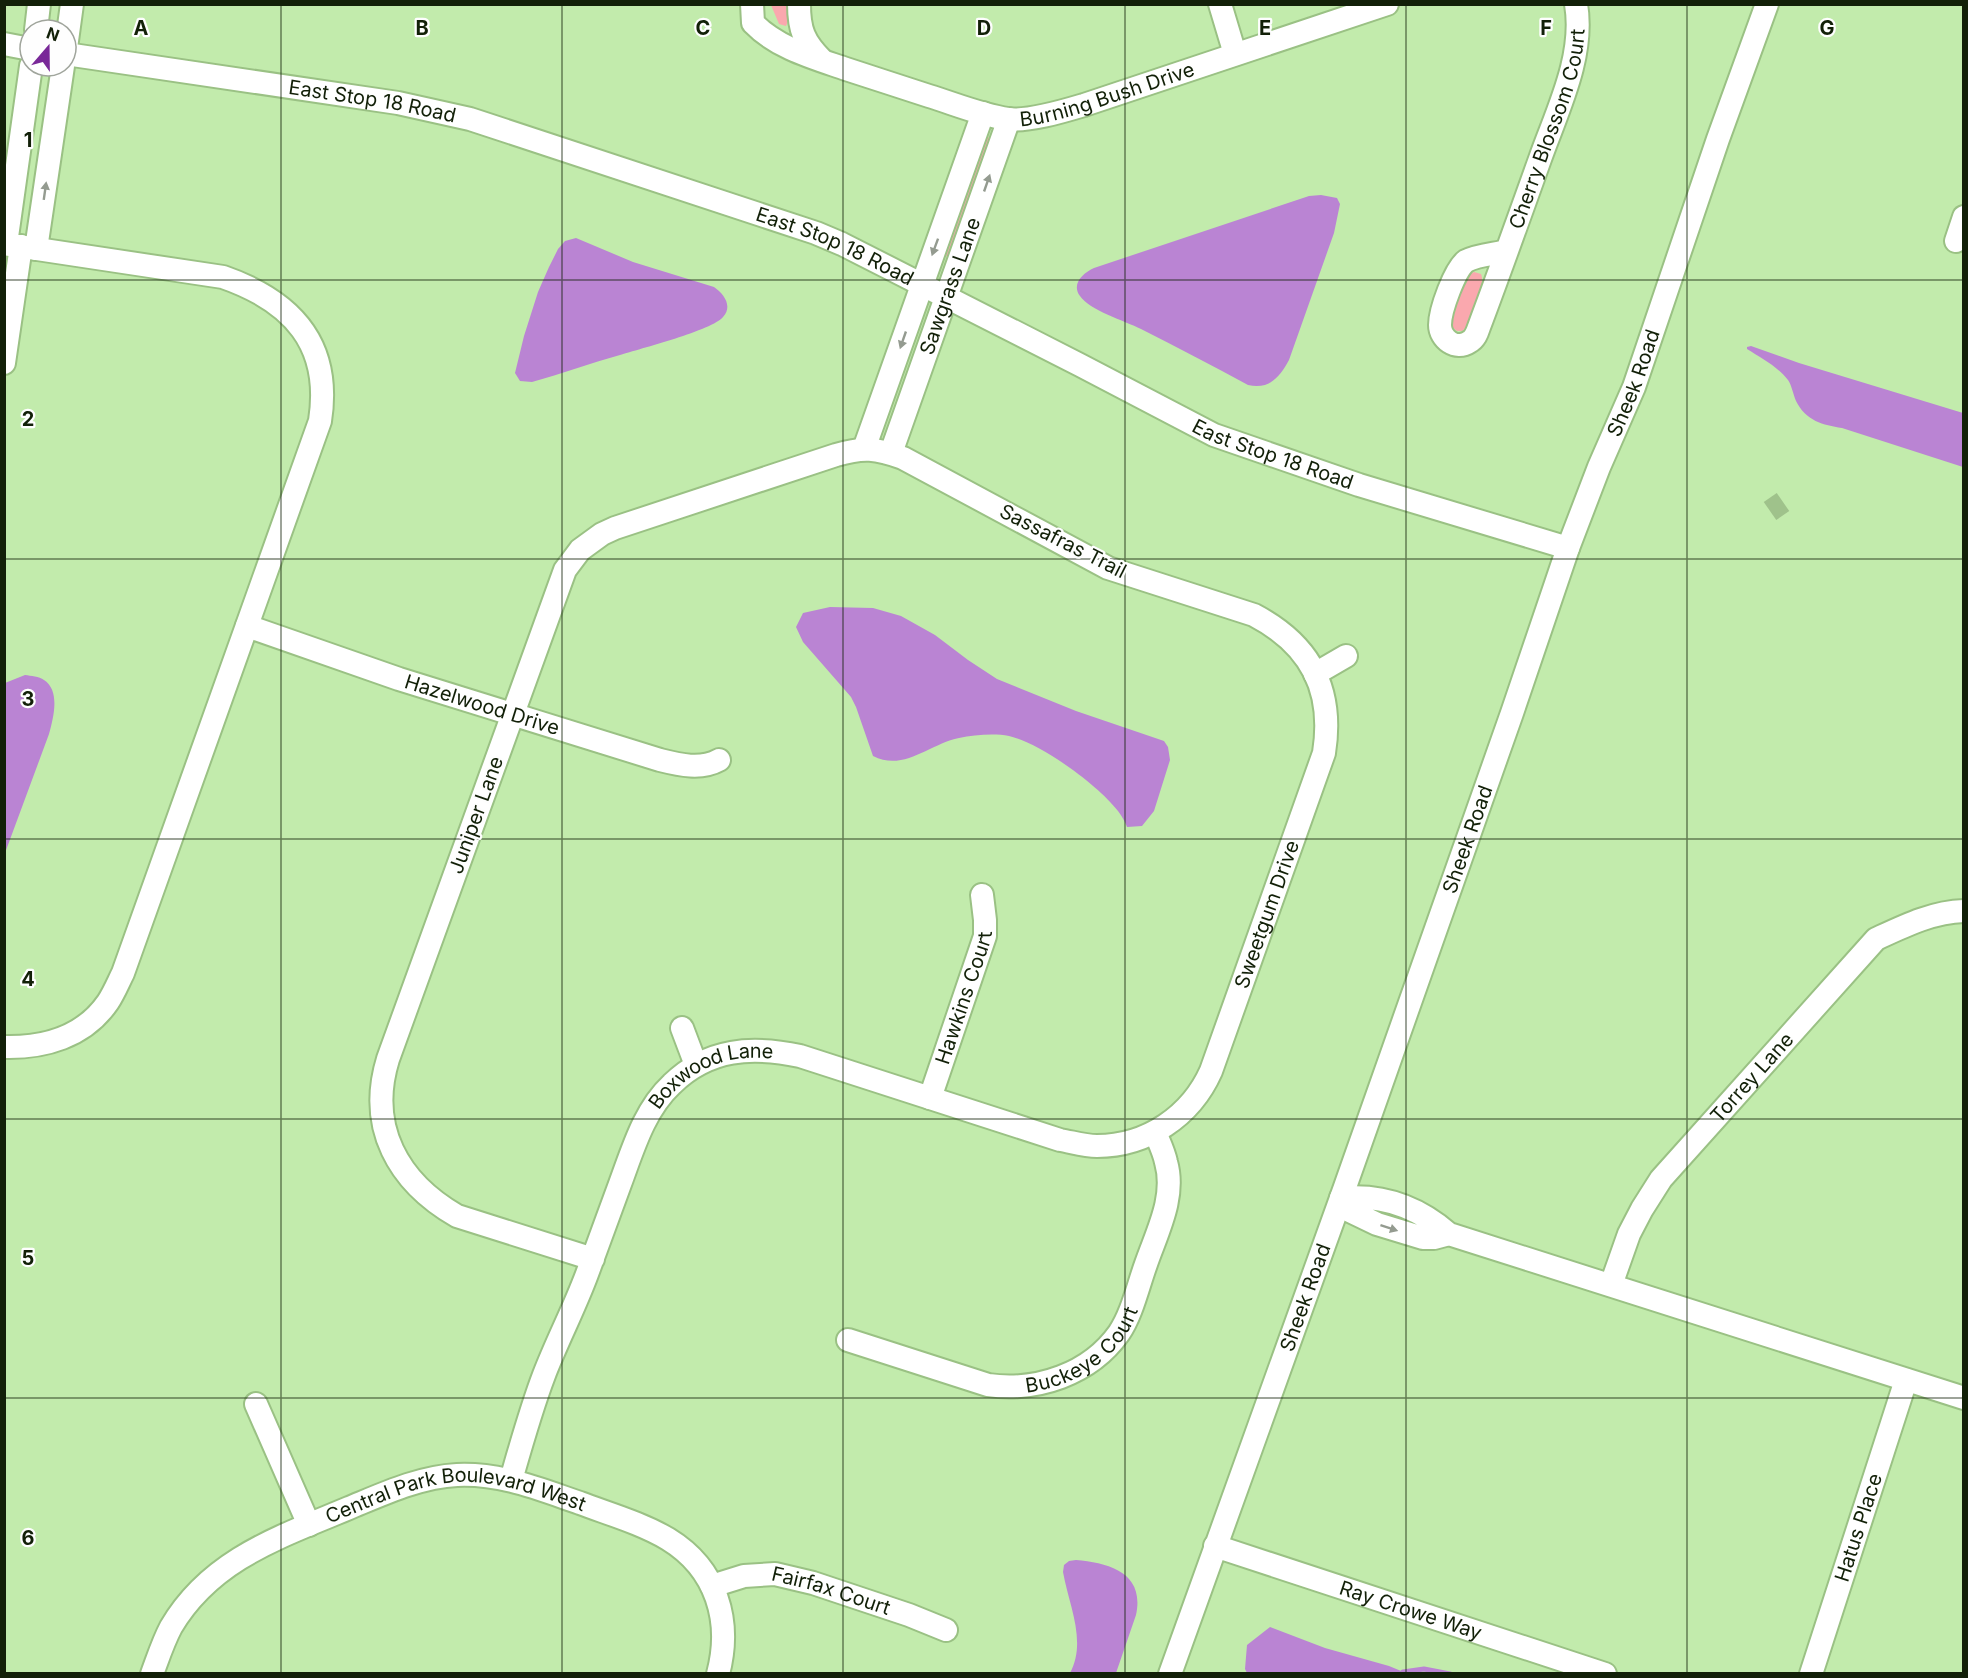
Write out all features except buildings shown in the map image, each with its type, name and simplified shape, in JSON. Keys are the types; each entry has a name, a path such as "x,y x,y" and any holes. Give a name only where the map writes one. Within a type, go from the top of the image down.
{"street":[{"name":"Burning Bush Drive","path":"752,4 753,23 785,45 823,61 983,113 1010,119 1050,114 1084,105 1387,4"},
{"path":"799,4 799,19 803,35 812,50 823,61"},
{"path":"1220,4 1235,54"},
{"name":"Cherry Blossom Court","path":"1507,251 1574,60 1578,29 1576,4"},
{"name":"Sheek Road","path":"1170,1674 1341,1198 1568,548 1599,467 1634,387 1718,139 1767,4"},
{"name":"East Stop 18 Road","path":"78,56 398,103 470,119 816,233 922,284 1214,435 1359,485 1568,548"},
{"path":"4,363 17,246 30,78"},
{"path":"17,246 60,78"},
{"name":"Sawgrass Lane","path":"864,449 983,113"},
{"name":"Sawgrass Lane","path":"891,453 1010,119"},
{"path":"1956,241 1964,217"},
{"path":"4,1047 39,1046 58,1041 85,1025 107,1003 123,973 320,421 323,403 315,353 308,337 283,308 243,284 222,278 17,246"},
{"name":"Sassafras Trail","path":"864,449 891,453 903,458 1108,568 1254,615 1285,634 1296,645 1315,674"},
{"name":"Juniper Lane","path":"593,1259 457,1216 438,1205 408,1176 396,1159 387,1139 381,1103 381,1087 388,1059 565,570 580,550 602,534 626,524 836,455 864,449"},
{"name":"Hazelwood Drive","path":"247,626 399,679 680,765 709,765 719,760"},
{"path":"1315,674 1346,656"},
{"name":"Sweetgum Drive","path":"1155,1132 1186,1109 1204,1087 1320,768 1326,737 1326,721 1325,704 1315,674"},
{"name":"Hawkins Court","path":"930,1098 985,936 982,895"},
{"name":"Torrey Lane","path":"1611,1285 1629,1234 1661,1179 1876,939 1914,921 1964,911"},
{"path":"682,1028 696,1065"},
{"name":"Boxwood Lane","path":"511,1480 545,1373 593,1259 645,1120 663,1092 696,1065 740,1051 785,1053 1077,1144 1111,1145 1155,1132"},
{"name":"Buckeye Court","path":"848,1340 988,1384 1005,1387 1047,1382 1071,1373 1091,1361 1119,1332 1164,1212 1168,1186 1167,1164 1155,1132"},
{"path":"1341,1198 1350,1212 1377,1224 1423,1238 1449,1234 1964,1398"},
{"name":"Hatus Place","path":"1811,1674 1906,1380"},
{"path":"256,1404 309,1525"},
{"name":"Central Park Boulevard West","path":"152,1674 170,1629 180,1613 207,1582 235,1560 252,1550 389,1492 418,1482 455,1475 487,1476 511,1480 626,1520 660,1535 686,1553 712,1586 722,1613 723,1655 718,1674"},
{"name":"Ray Crowe Way","path":"1215,1546 1605,1674"},
{"name":"Fairfax Court","path":"712,1586 744,1576 775,1574 813,1583 946,1630"}],"shaded area":[{"path":"771,5 788,5 786,26 779,24"},
{"path":"990,137 993,140 949,257 944,255 986,138"},
{"path":"1321,195 1337,198 1340,204 1334,233 1289,360 1278,377 1268,384 1248,385 1141,329 1091,306 1078,292 1080,279 1094,268 1309,196"},
{"path":"576,238 633,262 714,287 726,300 726,313 705,328 675,339 532,382 520,381 515,373 538,292 558,249 565,241"},
{"path":"1474,272 1481,274 1480,292 1468,326 1462,331 1457,331 1452,327 1455,306 1462,288"},
{"path":"1751,346 1963,413 1963,467 1810,418 1800,408 1791,385 1784,375 1747,349"},
{"path":"830,607 873,608 901,616 935,635 997,679 1076,711 1164,741 1168,747 1170,760 1154,811 1142,826 1127,827 1109,801 1083,778 1053,756 1009,736 984,735 959,738 906,759 895,761 873,756 851,697 803,642 796,627 803,613"},
{"path":"25,675 40,678 49,685 53,691 54,713 49,734 5,853 5,683"},
{"path":"1076,1560 1112,1568 1130,1580 1135,1589 1136,1615 1116,1673 1070,1673 1075,1661 1077,1636 1063,1572 1064,1565"},
{"path":"1270,1627 1325,1648 1406,1673 1247,1673 1245,1669 1247,1645"}],"waterway":[{"path":"1403,1672 1424,1669 1450,1674"}],"tunnel":[{"path":"1770,511 1783,502"}]}
